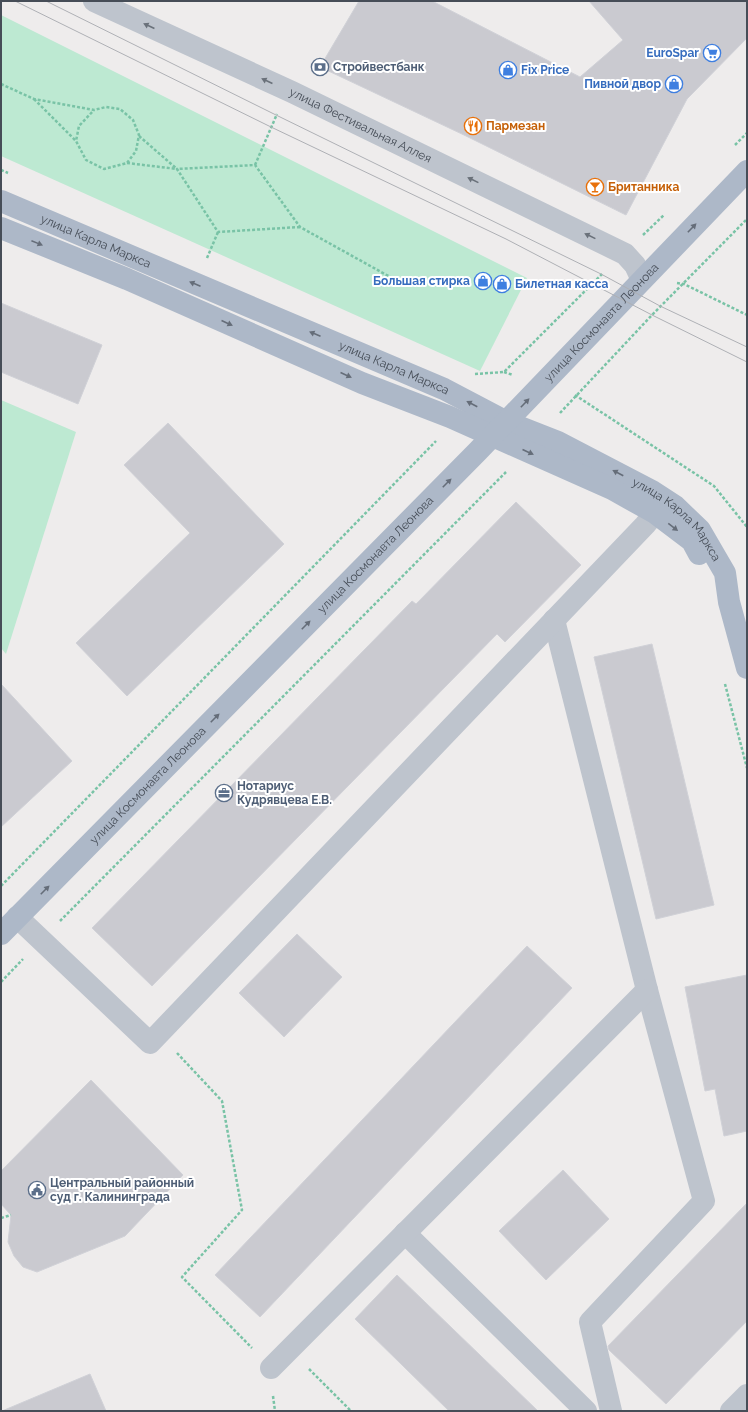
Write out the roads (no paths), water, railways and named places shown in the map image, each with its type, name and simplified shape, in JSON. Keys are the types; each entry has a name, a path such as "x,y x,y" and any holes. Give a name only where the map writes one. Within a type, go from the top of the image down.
{"main road":[{"name":"улица Космонавта Леонова","path":"1,934 500,429 747,171"},
{"name":"улица Карла Маркса","path":"1,201 444,389 500,429 526,451 612,489 655,513 692,542 738,605"},
{"name":"улица Карла Маркса","path":"1,228 127,279 362,383 450,417 500,429 540,435 558,442 652,490 675,506 700,530 725,572 738,605"},
{"path":"738,605 747,668"}],"street":[{"name":"улица Фестивальная Аллея","path":"103,3 292,92 625,254 635,265 642,280"},
{"path":"17,917 150,1043 655,513"},
{"path":"554,620 646,990 704,1201 590,1322 611,1411"},
{"path":"271,1368 646,990"},
{"path":"405,1233 586,1411"},
{"path":"731,1411 747,1395"}],"tram line":[{"path":"15,1 271,127 506,239 652,315 747,362"},
{"path":"46,1 601,274 660,306 747,347"}],"place":[{"name":"EuroSpar","path":"712,53"},
{"name":"Стройвестбанк","path":"320,67"},
{"name":"Fix Price","path":"508,70"},
{"name":"Пивной двор","path":"674,84"},
{"name":"Пармезан","path":"473,126"},
{"name":"Британника","path":"595,187"},
{"name":"Большая стирка","path":"483,281"},
{"name":"Билетная касса","path":"502,284"},
{"name":"Нотариус Кудрявцева Е.В.","path":"224,793"},
{"name":"Центральный районный суд г. Калининграда","path":"37,1190"}]}
